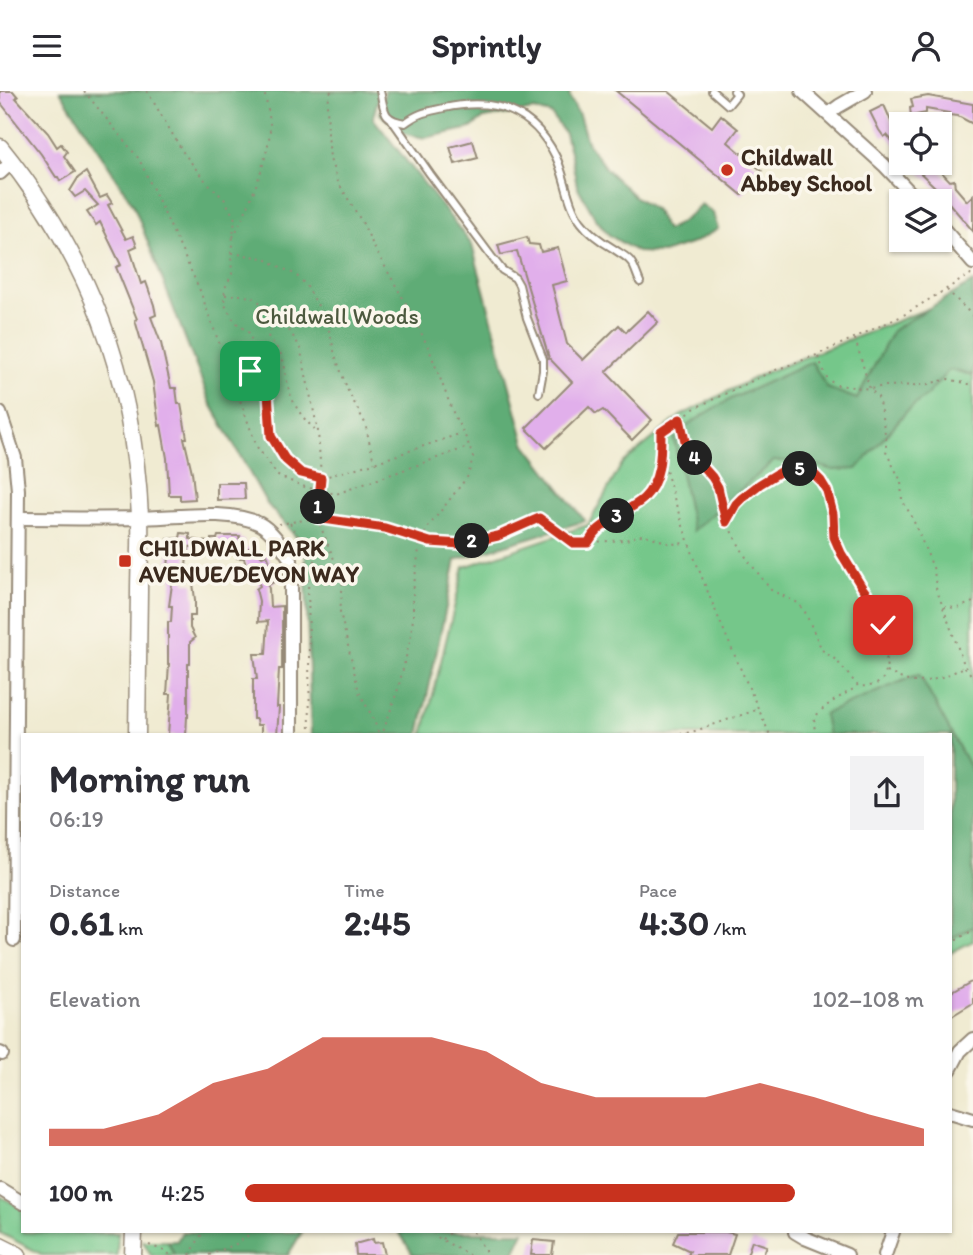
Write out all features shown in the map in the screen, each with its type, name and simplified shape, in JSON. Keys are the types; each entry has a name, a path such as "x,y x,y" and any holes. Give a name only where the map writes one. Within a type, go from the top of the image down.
{"street":[{"path":"802,91 907,189"},
{"path":"828,114 865,91"},
{"path":"0,147 6,168 38,198 62,235 105,329 118,371 128,414 140,518 137,733"},
{"path":"952,239 973,263"},
{"path":"0,413 15,458 19,518 19,827 14,940"},
{"path":"19,518 223,515 244,517 264,526 291,560 291,733"},
{"path":"0,827 19,827"},
{"path":"952,1066 960,1051 973,1039"},
{"path":"952,1113 973,1119"},
{"path":"0,1189 21,1202"},
{"path":"797,1233 847,1255"},
{"path":"886,1255 893,1233"},
{"path":"0,1246 18,1255"}],"lane":[{"path":"380,91 385,112 491,256 519,285 527,318 543,359 544,371 539,393"},
{"path":"712,91 728,105 737,94 734,91"},
{"path":"392,120 405,123 418,114 477,103 501,106 524,117 543,136 556,157 571,203 580,221 631,262 640,282"}],"path":[{"path":"84,91 139,159 199,288 257,447 278,476 305,487 336,494 469,446"},
{"path":"147,91 183,152 225,200 235,219 231,253 232,274 225,288 224,303 234,321 249,333 253,344 250,371 268,393 271,436 285,459 301,473 321,478 463,433"},
{"path":"233,238 261,170 267,146 270,125 264,91"},
{"path":"331,91 327,104 328,133 330,159 338,182 413,316 473,457 468,476 421,539 413,591 410,641 398,689 381,733"},
{"path":"231,253 263,258 296,275 306,285 321,311 348,391 365,423 374,463"},
{"path":"588,543 596,530 643,499 653,487 661,450 661,432 695,408 773,371 817,355 902,316 973,272"},
{"path":"947,289 973,316"},
{"path":"225,295 254,298 287,327 300,347 318,432 321,478 317,518 343,580 340,612 359,692 379,733"},
{"path":"277,317 268,336 283,357 293,402 304,420 318,432"},
{"path":"855,338 870,389 878,397 886,452 901,481 902,500 934,570 936,588 965,667 973,677"},
{"path":"817,355 828,380 836,385 870,389 924,385 948,379 973,385"},
{"path":"680,419 685,441 718,487 726,522 747,559 771,590 798,603 805,612 822,650 836,660 858,686"},
{"path":"661,450 688,543 770,733"},
{"path":"726,522 742,498 783,470 804,469 813,473 827,491 833,514 834,537 841,553 883,616 886,672 879,683 869,687 858,686 825,708 816,716 816,733"},
{"path":"264,526 317,518 385,528 430,542 461,544 498,536 539,518 573,543 626,540 639,535 671,544 688,543"},
{"path":"290,522 305,547 308,573 310,733"},
{"path":"308,573 327,540"},
{"path":"943,607 958,608 973,602"},
{"path":"886,672 910,681 923,681 965,667"},
{"path":"685,733 759,709"},
{"path":"952,943 973,930"},
{"path":"190,1255 202,1233"},
{"path":"209,1255 236,1244 252,1233"},
{"path":"434,1233 441,1240 469,1255"},
{"path":"441,1240 449,1233"},
{"path":"474,1233 488,1255"},
{"path":"134,1246 157,1248 170,1255"}],"green space":[{"name":"Childwall Woods","path":"60,91 380,91 373,118 472,245 525,443 585,521 456,560 419,733 311,733 305,547 267,504 210,402 133,204"},
{"path":"385,91 569,91 587,142 606,169 634,196 655,210 666,230 685,219 701,204 713,213 718,229 693,243 663,253 637,252 609,235 595,218 577,186 565,134 551,114 534,110 484,118 471,128 425,138 405,134 380,114"},
{"path":"973,282 973,375 949,370 927,395 906,412 857,469 833,470 803,461 774,461 693,531 673,435 733,398 812,362 827,388 857,399 893,330"},
{"path":"973,291 973,941 952,952 952,733 423,733 464,567 588,525 622,464 680,416 762,374"},
{"path":"919,674 951,733 828,733 824,714"},
{"path":"952,734 973,773 973,927 952,938"},
{"path":"0,1196 21,1208 21,1233 118,1233 117,1255 43,1255 0,1233"},
{"path":"181,1233 301,1233 288,1255 174,1255 168,1241 177,1241"},
{"path":"400,1233 524,1233 513,1255 413,1255"},
{"path":"143,1241 168,1241 174,1255 151,1255"}],"building":[{"path":"0,91 13,91 57,147 61,144 67,152 64,156 75,172 60,181 56,177 0,102"},
{"path":"616,91 668,91 712,127 721,115 738,129 728,142 762,171 742,195"},
{"path":"928,96 973,104 973,124 952,115 952,112 926,109 926,112 910,112 910,108 913,107 911,99"},
{"path":"884,105 889,116 889,137 887,135 884,137 870,112"},
{"path":"473,141 478,158 455,164 450,147"},
{"path":"86,172 100,198 107,195 112,203 108,205 126,239 133,236 137,246 130,249 141,284 146,282 154,305 156,315 151,317 161,343 171,388 176,388 178,404 181,404 195,499 180,500 180,495 169,495 167,458 153,382 135,320 137,319 116,267 121,265 100,222 96,225 87,212 98,205 85,191 75,197 70,191 78,178"},
{"path":"922,175 944,175 950,181 954,180 955,187 967,201 973,195 973,231 952,207 952,189 935,187"},
{"path":"527,237 529,244 539,245 541,252 558,248 567,281 552,285 567,344 583,360 619,325 626,332 648,311 658,322 606,372 652,420 632,440 603,410 596,414 589,407 546,448 526,428 572,382 549,358 517,251 501,255 498,245"},
{"path":"217,483 244,483 245,499 217,500"},
{"path":"181,533 190,534 190,539 208,542 208,545 189,547 189,555 187,554 185,583 193,583 195,600 195,616 190,616 190,628 195,638 190,642 188,664 188,717 186,733 168,733 171,694 167,694 168,622 171,622 172,606 169,606 173,577 168,577 168,539 180,538"},
{"path":"218,536 240,536 239,539 244,540 245,550 252,546 262,556 267,554 276,581 268,585 270,607 282,606 282,669 279,669 277,733 261,733 261,725 257,725 256,719 253,719 253,679 257,679 254,654 266,654 268,621 258,622 259,601 256,589 260,586 252,568 247,569 244,558 237,558 237,554 224,554 225,550 211,550 211,539 217,539"},
{"path":"973,980 973,1003 952,1016 952,992"},
{"path":"678,1233 735,1234 728,1255 688,1255 690,1251 673,1243"},
{"path":"373,1239 374,1243 382,1242 385,1255 356,1255 355,1244"},
{"path":"533,1240 554,1242 552,1255 531,1255"},
{"path":"752,1241 767,1246 763,1255 747,1255"}],"place":[{"name":"Childwall Abbey School","path":"727,170"},
{"name":"CHILDWALL PARK AVENUE/DEVON WAY","path":"125,561"}],"route":[{"path":"250,371 268,393 271,436 285,459 301,473 321,478 317,518 385,528 430,542 461,544 498,536 539,518 573,543 588,543 596,530 643,499 653,487 661,450 661,432 680,419 685,441 718,487 726,522 742,498 783,470 804,469 821,481 831,504 834,537 852,572 883,616 883,625"}]}
